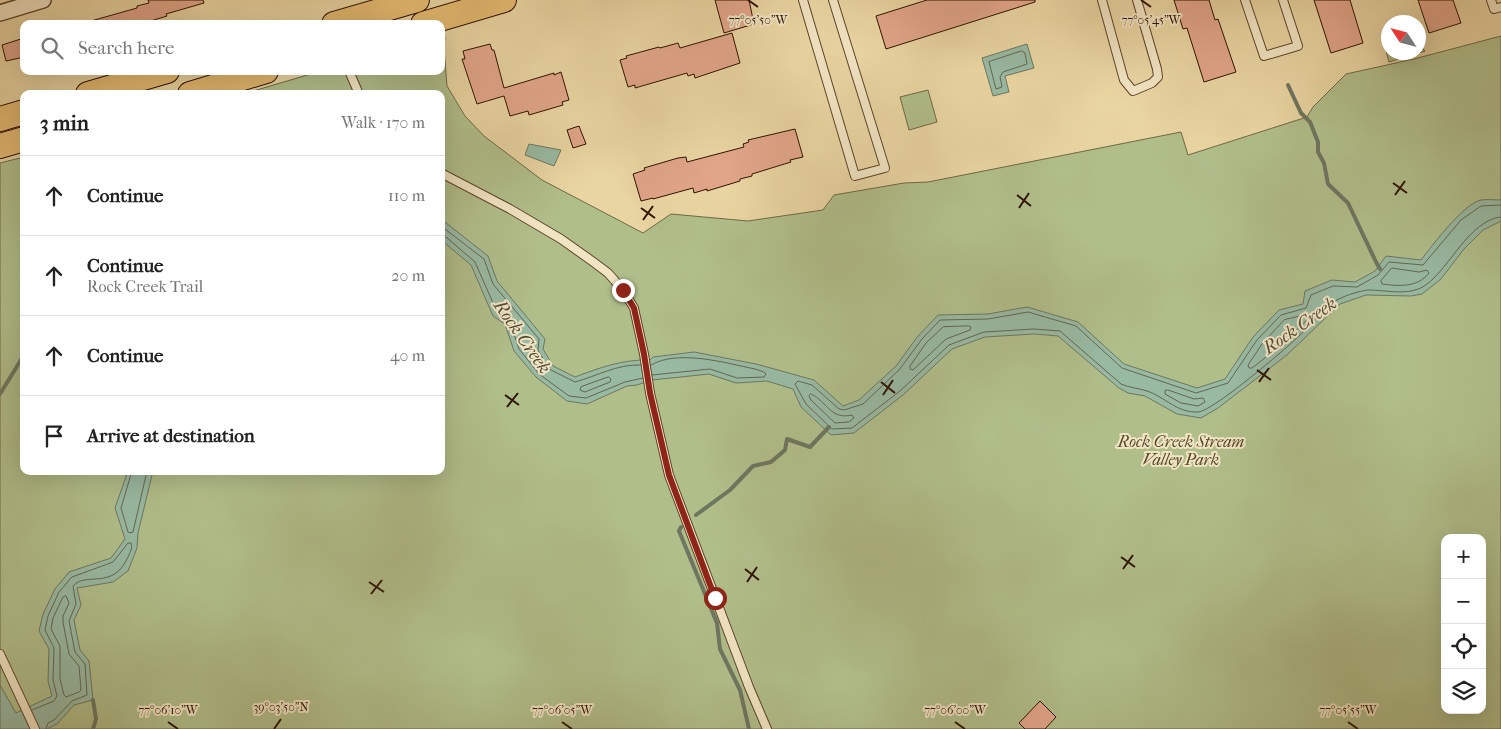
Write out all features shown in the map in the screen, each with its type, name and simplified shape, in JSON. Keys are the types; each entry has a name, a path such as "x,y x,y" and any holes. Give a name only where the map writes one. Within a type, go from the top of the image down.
{"main road":[{"path":"348,20 417,0"},
{"path":"436,20 504,0"},
{"path":"102,90 153,75"},
{"path":"203,90 253,75"},
{"path":"0,119 20,113"},
{"path":"0,146 20,140"}],"street":[{"path":"0,12 43,0"}],"lane":[{"path":"803,0 855,176 885,168 833,0"},
{"path":"1102,0 1124,80 1132,91 1152,83 1158,77 1137,0"},
{"path":"1246,0 1264,56 1298,46 1283,0"},
{"path":"1491,0 1494,9 1501,7"},
{"path":"351,75 357,90"},
{"path":"445,175 510,209 561,239 608,273 623,290 634,308 645,356 648,384 669,475 746,679 767,729"},
{"path":"0,654 35,729"}],"green space":[{"name":"Rock Creek Stream Valley Park","path":"1501,36 1501,729 0,729 0,163 20,158 20,475 445,475 445,90 257,90 307,75 445,75 445,61 447,86 465,116 484,136 542,180 643,233 671,214 748,221 823,210 834,195 904,183 928,182 1181,132 1188,155 1307,117 1313,107 1346,74 1409,60 1426,60 1426,56"},
{"path":"928,90 937,122 909,130 900,97"}],"water":[{"path":"1027,44 1034,68 1005,76 1009,92 993,96 982,58"},
{"path":"529,144 561,150 554,166 525,155"},
{"name":"Rock Creek","path":"1481,200 1501,200 1501,221 1483,230 1464,249 1441,279 1422,294 1411,296 1366,295 1340,304 1287,355 1218,408 1201,418 1177,414 1145,396 1128,393 1119,388 1058,336 1034,334 985,337 952,349 903,395 854,433 831,435 801,407 793,389 767,381 736,383 709,374 652,380 627,386 587,404 567,401 536,377 514,351 505,324 493,316 471,265 445,243 445,222 488,256 497,281 545,339 543,349 553,366 575,377 602,367 621,363 694,352 756,364 814,380 843,406 859,400 896,366 918,336 938,315 988,314 1027,307 1078,322 1124,364 1197,388 1225,379 1253,337 1279,310 1303,304 1305,291 1332,280 1355,282 1375,271 1386,256 1421,260 1448,226 1466,209"},
{"path":"127,475 152,475 138,533 137,548 128,571 113,582 77,588 81,605 74,620 80,650 89,661 93,700 74,705 57,724 47,729 0,729 0,685 16,713 52,696 48,681 49,649 39,631 43,614 55,589 69,572 111,558 125,539 115,508"}],"building":[{"path":"148,0 203,0 204,3 166,14 167,16 154,20 95,20 137,8 137,6 149,3"},
{"path":"715,0 749,0 754,24 724,33"},
{"path":"927,0 1035,0 1035,2 886,49 876,16"},
{"path":"1174,0 1209,0 1215,20 1218,19 1236,72 1204,82 1187,28 1183,29"},
{"path":"1314,0 1350,0 1363,43 1331,53"},
{"path":"1418,0 1453,0 1461,23 1429,33 1426,15 1423,15"},
{"path":"732,33 740,63 695,78 694,74 688,76 687,73 635,88 635,85 628,87 620,60 627,58 626,56 678,43 680,48"},
{"path":"20,39 20,58 6,61 2,45"},
{"path":"490,44 492,50 494,50 504,88 561,72 569,100 562,102 563,105 529,115 528,111 510,116 504,96 477,104 462,59 465,59 463,51"},
{"path":"579,126 586,144 573,148 567,130"},
{"path":"795,129 803,157 752,174 752,176 740,179 740,181 707,191 707,189 694,193 693,188 641,201 633,174 645,170 644,168 678,158 686,157 687,162 744,147 743,144 749,142 748,140"},
{"path":"1040,701 1056,717 1045,729 1025,729 1019,723"}],"waterway":[{"path":"1288,85 1301,113 1310,122 1318,142 1318,152 1324,163 1328,184 1348,203 1380,269"},
{"path":"0,394 20,362"},
{"path":"696,515 730,490 753,466 771,462 785,450 787,439 810,447 829,427"},
{"path":"681,527 679,531 717,623 720,649 740,690 749,729"},
{"path":"93,700 96,719 93,729"}],"route":[{"path":"623,290 634,308 644,354 648,384 669,475 715,598"}]}
